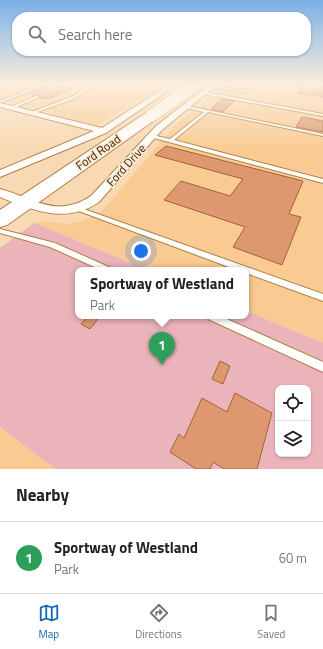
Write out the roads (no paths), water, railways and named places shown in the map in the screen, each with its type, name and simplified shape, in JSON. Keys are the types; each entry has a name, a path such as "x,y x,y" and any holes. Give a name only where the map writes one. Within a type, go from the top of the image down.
{"main road":[{"name":"Ford Road","path":"0,220 151,116 171,106"}],"street":[{"path":"5,106 103,131"},
{"path":"0,174 103,131 144,106"},
{"name":"Ford Drive","path":"0,193 25,204 56,211 78,209 95,199 159,128 188,106"}],"lane":[{"path":"11,108 16,106"},
{"path":"31,113 50,106"},
{"path":"188,106 323,135"},
{"path":"285,106 323,115"},
{"path":"171,141 207,111"},
{"path":"152,136 323,181"},
{"path":"78,209 238,267"},
{"path":"0,231 52,245 101,267"},
{"path":"249,271 323,298"},
{"path":"218,319 323,367"}],"place":[{"name":"Sportway of Westland","path":"162,365"}]}
